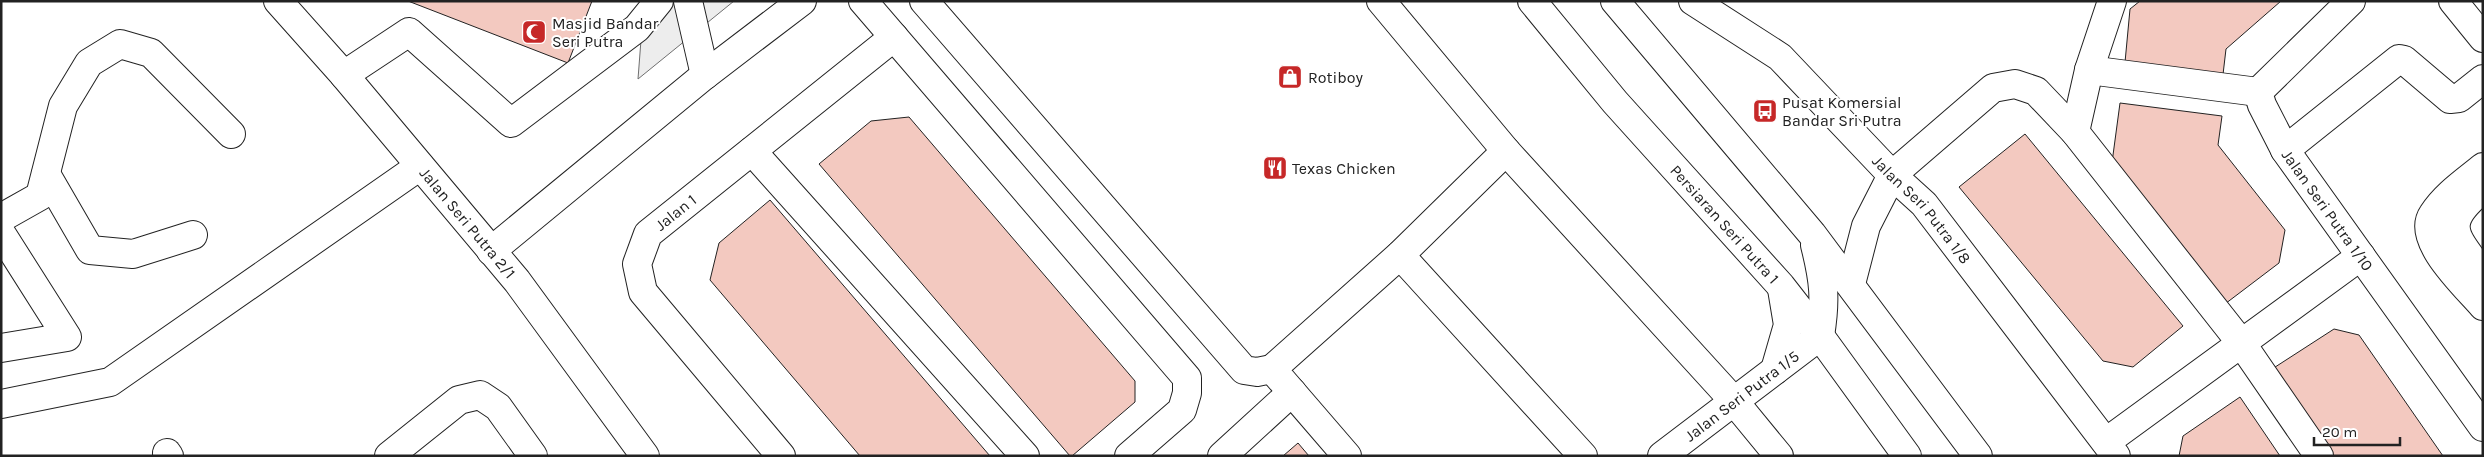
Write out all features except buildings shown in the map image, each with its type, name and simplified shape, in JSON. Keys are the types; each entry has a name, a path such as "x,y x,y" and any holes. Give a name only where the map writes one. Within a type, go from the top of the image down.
{"street":[{"name":"Jalan Seri Putra 2/1","path":"278,1 344,76 517,281 645,456"},
{"path":"344,76 409,32 511,124 636,28 659,1"},
{"path":"688,1 705,75"},
{"path":"491,251 705,75 802,1"},
{"path":"863,1 1187,378 1187,393 1182,410 1130,456"},
{"path":"924,1 1244,370 1257,372 1272,370 1400,254 1506,152"},
{"path":"1381,1 1506,152 1733,400 1779,456"},
{"name":"Persiaran Seri Putra 1","path":"1532,1 1614,102 1781,286 1820,336 1907,456"},
{"path":"1614,1 1812,234 1978,456"},
{"name":"Jalan Seri Putra 1/8","path":"1693,1 1780,57 1892,175 1924,204 2111,449"},
{"path":"2075,132 2089,70 2112,1"},
{"path":"2089,70 2258,92 2351,1"},
{"path":"2453,1 2483,38"},
{"name":"Jalan 1","path":"781,456 643,292 636,264 648,234 894,37"},
{"path":"1,218 40,196 63,106 89,63 120,44 151,53 231,134"},
{"path":"2284,150 2399,59 2404,60 2450,99 2459,98 2483,79"},
{"path":"1851,284 1866,226 1892,175 1993,88 2015,84 2036,91 2075,132 2242,344 2319,456"},
{"name":"Jalan Seri Putra 1/10","path":"2258,92 2262,105 2284,150 2483,427"},
{"path":"752,151 1024,456"},
{"path":"1,404 110,382 420,166"},
{"path":"2483,167 2447,198 2431,216 2429,235 2434,248 2483,306"},
{"path":"46,174 90,250 133,254 193,235"},
{"path":"2483,189 2463,205 2456,220 2457,238 2483,274"},
{"path":"1,233 67,337 1,348"},
{"path":"1812,234 1824,281 1825,306 1820,336"},
{"path":"1400,254 1583,456"},
{"path":"2111,449 2242,344 2361,256"},
{"path":"1776,370 1788,325 1781,286"},
{"name":"Jalan Seri Putra 1/5","path":"1662,456 1733,400 1820,336"},
{"path":"1272,370 1347,456"},
{"path":"1222,456 1292,392"},
{"path":"389,456 459,400 480,395 498,406 533,456"}],"shaded area":[{"path":"644,1 734,1 638,79"}],"place":[{"name":"Masjid Bandar Seri Putra","path":"534,32"},
{"name":"Rotiboy","path":"1290,77"},
{"name":"Pusat Komersial Bandar Sri Putra","path":"1765,111"},
{"name":"Texas Chicken","path":"1275,168"}]}
